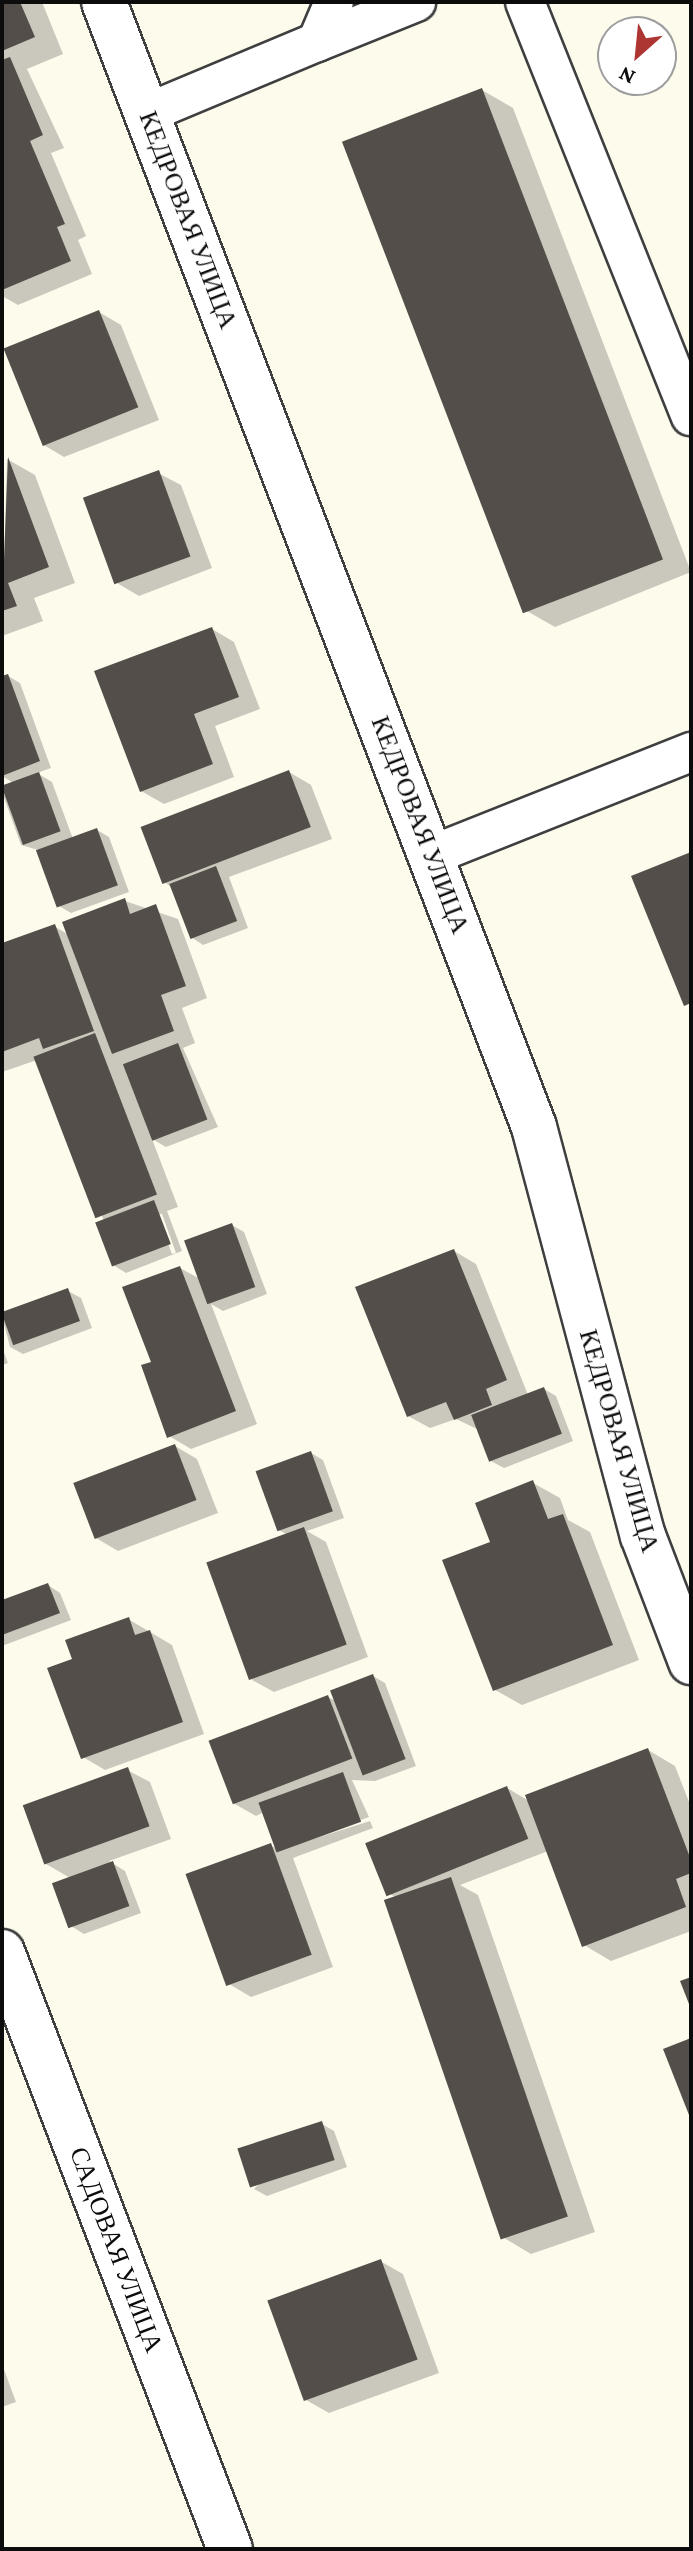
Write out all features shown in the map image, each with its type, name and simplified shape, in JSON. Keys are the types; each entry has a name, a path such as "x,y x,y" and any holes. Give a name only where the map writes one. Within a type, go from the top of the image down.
{"street":[{"name":"КЕДРОВАЯ УЛИЦА","path":"104,2 534,1127 643,1536 691,1662"},
{"name":"САДОВАЯ УЛИЦА","path":"2,1952 230,2549"}],"lane":[{"path":"317,42 334,2"},
{"path":"147,113 416,2"},
{"path":"525,2 691,416"},
{"path":"432,855 691,752"}],"building":[{"path":"2,2 20,2 35,37 2,51"},
{"path":"10,57 43,135 30,141 65,224 57,227 71,261 2,290 2,60"},
{"path":"482,88 663,559 523,613 342,142"},
{"path":"99,310 138,407 43,446 4,349"},
{"path":"8,457 49,567 8,583 17,606 2,611"},
{"path":"159,470 190,556 114,584 83,498"},
{"path":"212,627 239,697 194,714 213,764 140,792 94,671"},
{"path":"8,674 40,761 2,776 2,676"},
{"path":"289,770 311,827 162,884 141,827"},
{"path":"39,772 61,831 23,845 2,785"},
{"path":"97,828 118,885 57,908 36,850"},
{"path":"691,852 691,1003 684,1006 631,876"},
{"path":"216,866 237,921 190,939 169,884"},
{"path":"125,898 130,914 156,904 186,986 161,995 174,1031 112,1054 62,922"},
{"path":"55,924 94,1031 43,1049 39,1038 2,1052 2,943"},
{"path":"95,1033 157,1195 95,1218 33,1057"},
{"path":"178,1043 207,1120 152,1141 123,1064"},
{"path":"154,1200 171,1244 112,1266 95,1223"},
{"path":"232,1223 255,1287 207,1304 184,1240"},
{"path":"454,1249 507,1380 486,1389 492,1405 454,1420 446,1402 407,1417 355,1287"},
{"path":"180,1266 236,1411 167,1438 141,1365 151,1362 122,1287"},
{"path":"68,1288 80,1321 13,1345 2,1312"},
{"path":"544,1387 562,1434 489,1462 471,1415"},
{"path":"175,1444 197,1500 95,1539 73,1483"},
{"path":"311,1451 333,1511 277,1531 256,1471"},
{"path":"533,1480 548,1519 563,1514 613,1645 493,1691 442,1560 490,1542 475,1503"},
{"path":"304,1527 347,1644 249,1680 206,1563"},
{"path":"48,1583 60,1613 2,1635 2,1600"},
{"path":"129,1617 135,1635 150,1630 183,1722 81,1759 47,1668 72,1659 65,1640"},
{"path":"373,1674 406,1759 363,1775 330,1690"},
{"path":"328,1695 352,1758 233,1804 209,1741"},
{"path":"648,1748 691,1860 691,1873 676,1879 686,1907 582,1947 525,1795"},
{"path":"128,1767 150,1826 44,1865 23,1805"},
{"path":"343,1772 361,1822 277,1853 258,1803"},
{"path":"507,1786 528,1839 386,1896 365,1843"},
{"path":"271,1843 312,1955 226,1986 185,1874"},
{"path":"113,1861 129,1906 68,1928 52,1883"},
{"path":"451,1877 568,2216 501,2240 384,1900"},
{"path":"691,1977 691,2009 680,1981"},
{"path":"691,2038 691,2120 663,2049"},
{"path":"322,2121 335,2160 250,2187 237,2149"},
{"path":"381,2259 418,2360 304,2401 267,2300"}]}
